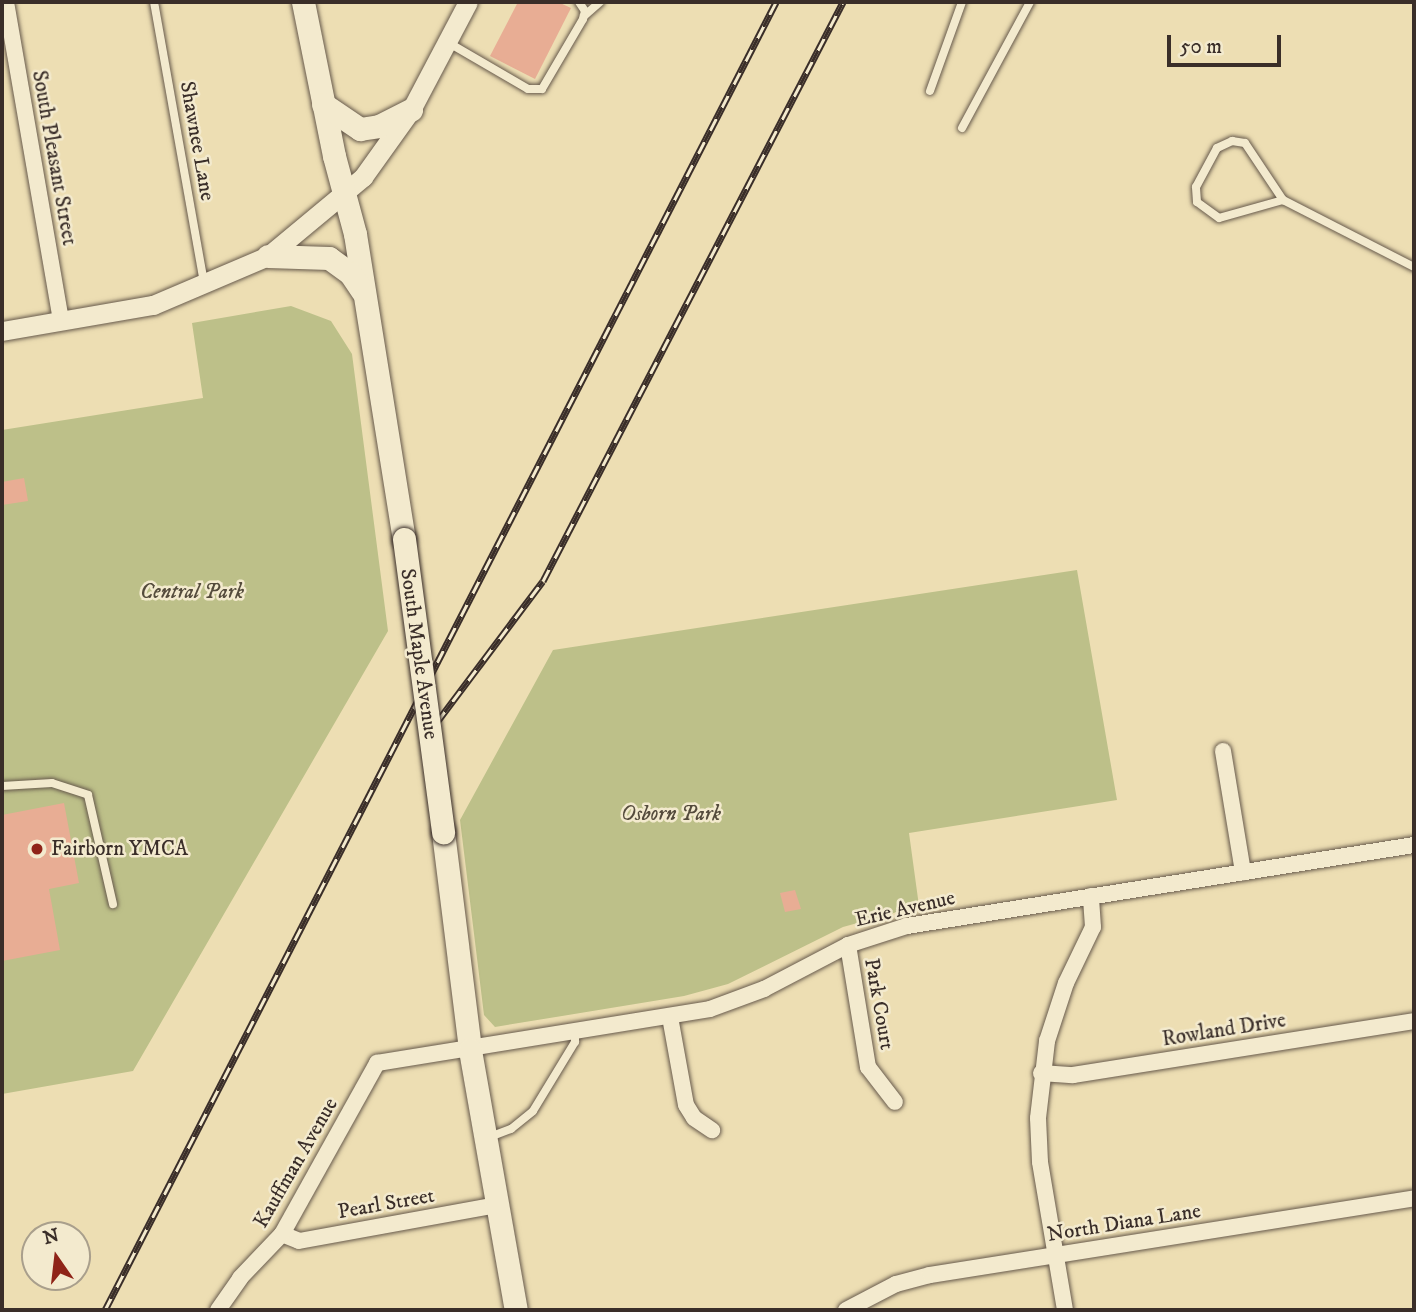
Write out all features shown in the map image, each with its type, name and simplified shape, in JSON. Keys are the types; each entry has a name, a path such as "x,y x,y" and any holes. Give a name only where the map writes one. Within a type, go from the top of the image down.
{"main road":[{"name":"South Maple Avenue","path":"303,2 364,294 404,539 470,1050 516,1310"},
{"path":"323,104 360,129 379,126 411,110"},
{"path":"268,256 329,258 350,273 364,294"}],"street":[{"name":"South Pleasant Street","path":"6,2 61,321"},
{"path":"2,331 153,305 204,286 268,256 345,195 411,110 463,5"},
{"path":"1223,751 1243,872"},
{"name":"Erie Avenue","path":"377,1063 670,1017 743,998 848,945 906,926 1414,845"},
{"path":"1065,1310 1040,1162 1041,1073 1056,1009 1093,927 1091,896"},
{"name":"Park Court","path":"848,945 868,1067 895,1102"},
{"path":"670,1017 686,1105 694,1118 712,1130"},
{"name":"Rowland Drive","path":"1041,1073 1073,1075 1414,1021"},
{"name":"Kauffman Avenue","path":"218,1310 240,1278 282,1234 377,1063"},
{"name":"North Diana Lane","path":"846,1310 915,1278 1414,1198"},
{"name":"Pearl Street","path":"282,1234 299,1241 498,1205"}],"lane":[{"name":"Shawnee Lane","path":"155,2 204,286"},
{"path":"579,2 584,16"},
{"path":"447,42 528,89 542,89 584,16 600,2"},
{"path":"930,91 962,2"},
{"path":"962,128 1030,2"},
{"path":"1283,200 1219,218 1197,202 1196,187 1217,148 1232,141 1245,143 1283,200 1414,267"},
{"path":"2,786 55,784 88,795 113,904"},
{"path":"487,1138 511,1129 533,1111 575,1042 575,1031"}],"green space":[{"name":"Central Park","path":"291,306 331,321 352,354 388,631 133,1071 2,1094 2,430 203,398 192,323"},
{"name":"Osborn Park","path":"1077,570 1117,800 909,833 919,906 843,927 728,984 684,996 495,1027 484,1015 460,820 553,650"}],"building":[{"path":"518,2 558,2 571,8 535,79 490,56"},
{"path":"24,478 28,501 2,505 2,482"},
{"name":"Fairborn YMCA","path":"64,803 79,883 49,889 60,950 2,961 2,815"},
{"path":"795,890 801,909 785,912 780,893"}],"railway":[{"path":"105,1310 776,2"},
{"path":"437,722 543,581 843,2"}],"place":[{"name":"Fairborn YMCA","path":"37,849"}]}
